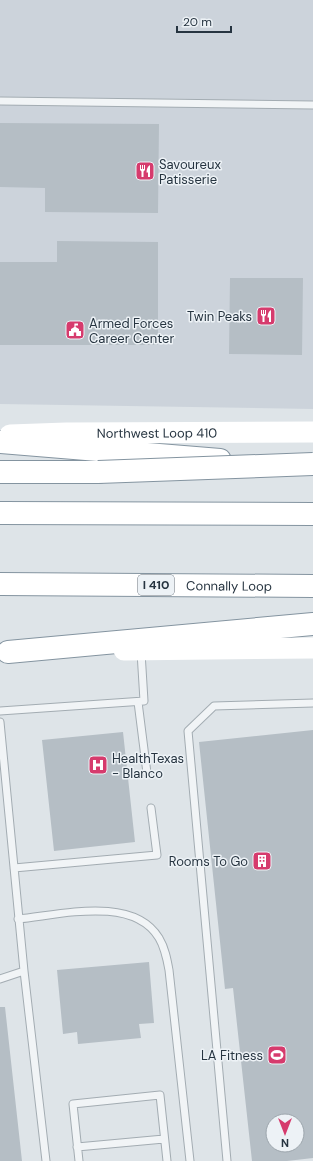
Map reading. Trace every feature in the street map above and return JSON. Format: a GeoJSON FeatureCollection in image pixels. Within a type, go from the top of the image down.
{"type":"FeatureCollection","features":[{"type":"Feature","properties":{"kind":"highway"},"geometry":{"type":"LineString","coordinates":[[0,442],[313,468]]}},
{"type":"Feature","properties":{"kind":"highway"},"geometry":{"type":"LineString","coordinates":[[0,472],[98,472],[313,464]]}},
{"type":"Feature","properties":{"kind":"highway"},"geometry":{"type":"LineString","coordinates":[[0,513],[313,514]]}},
{"type":"Feature","properties":{"kind":"highway","name":"Connally Loop"},"geometry":{"type":"LineString","coordinates":[[0,584],[313,586]]}},
{"type":"Feature","properties":{"kind":"highway"},"geometry":{"type":"LineString","coordinates":[[4,652],[313,624]]}},
{"type":"Feature","properties":{"kind":"main road","name":"Northwest Loop 410"},"geometry":{"type":"LineString","coordinates":[[0,436],[74,433],[313,432]]}},
{"type":"Feature","properties":{"kind":"main road"},"geometry":{"type":"LineString","coordinates":[[4,652],[313,648]]}},
{"type":"Feature","properties":{"kind":"lane"},"geometry":{"type":"LineString","coordinates":[[0,101],[313,105]]}},
{"type":"Feature","properties":{"kind":"lane"},"geometry":{"type":"LineString","coordinates":[[0,711],[144,702],[140,650]]}},
{"type":"Feature","properties":{"kind":"lane"},"geometry":{"type":"LineString","coordinates":[[138,702],[147,772]]}},
{"type":"Feature","properties":{"kind":"lane"},"geometry":{"type":"LineString","coordinates":[[227,1161],[188,731],[214,706],[313,703]]}},
{"type":"Feature","properties":{"kind":"lane"},"geometry":{"type":"LineString","coordinates":[[0,722],[3,783],[14,868],[18,919],[46,1161]]}},
{"type":"Feature","properties":{"kind":"lane"},"geometry":{"type":"LineString","coordinates":[[14,868],[157,855],[151,808]]}},
{"type":"Feature","properties":{"kind":"lane"},"geometry":{"type":"LineString","coordinates":[[18,919],[104,910],[123,913],[138,919],[151,928],[159,938],[166,952],[169,970],[190,1161]]}},
{"type":"Feature","properties":{"kind":"lane"},"geometry":{"type":"LineString","coordinates":[[0,979],[24,971]]}},
{"type":"Feature","properties":{"kind":"lane"},"geometry":{"type":"LineString","coordinates":[[79,1161],[73,1104],[160,1095],[167,1161]]}},
{"type":"Feature","properties":{"kind":"lane"},"geometry":{"type":"LineString","coordinates":[[78,1147],[164,1139]]}},
{"type":"Feature","properties":{"kind":"shaded area"},"geometry":{"type":"Polygon","coordinates":[[[0,0],[313,0],[313,409],[0,404],[0,0]]]}},
{"type":"Feature","properties":{"kind":"building"},"geometry":{"type":"Polygon","coordinates":[[[0,123],[159,124],[158,213],[45,212],[45,188],[0,187],[0,123]]]}},
{"type":"Feature","properties":{"kind":"building"},"geometry":{"type":"Polygon","coordinates":[[[57,241],[158,242],[158,345],[0,345],[0,262],[57,262],[57,241]]]}},
{"type":"Feature","properties":{"kind":"building","name":"Twin Peaks"},"geometry":{"type":"Polygon","coordinates":[[[230,278],[303,278],[302,355],[229,354],[230,278]]]}},
{"type":"Feature","properties":{"kind":"building","name":"Rooms To Go"},"geometry":{"type":"Polygon","coordinates":[[[313,730],[313,1158],[287,1161],[252,1161],[233,988],[225,989],[199,742],[313,730]]]}},
{"type":"Feature","properties":{"kind":"building"},"geometry":{"type":"Polygon","coordinates":[[[123,732],[135,842],[54,851],[42,740],[123,732]]]}},
{"type":"Feature","properties":{"kind":"building"},"geometry":{"type":"Polygon","coordinates":[[[149,962],[154,1023],[139,1024],[141,1038],[78,1044],[77,1032],[63,1034],[57,970],[149,962]]]}},
{"type":"Feature","properties":{"kind":"building"},"geometry":{"type":"Polygon","coordinates":[[[0,1007],[5,1007],[22,1161],[0,1161],[0,1007]]]}},
{"type":"Feature","properties":{"kind":"place","name":"Savoureux Patisserie"},"geometry":{"type":"Point","coordinates":[145,171]}},
{"type":"Feature","properties":{"kind":"place","name":"Twin Peaks"},"geometry":{"type":"Point","coordinates":[266,316]}},
{"type":"Feature","properties":{"kind":"place","name":"Armed Forces Career Center"},"geometry":{"type":"Point","coordinates":[75,330]}},
{"type":"Feature","properties":{"kind":"place","name":"HealthTexas - Blanco"},"geometry":{"type":"Point","coordinates":[98,765]}},
{"type":"Feature","properties":{"kind":"place","name":"Rooms To Go"},"geometry":{"type":"Point","coordinates":[262,861]}},
{"type":"Feature","properties":{"kind":"place","name":"LA Fitness"},"geometry":{"type":"Point","coordinates":[277,1055]}}]}
